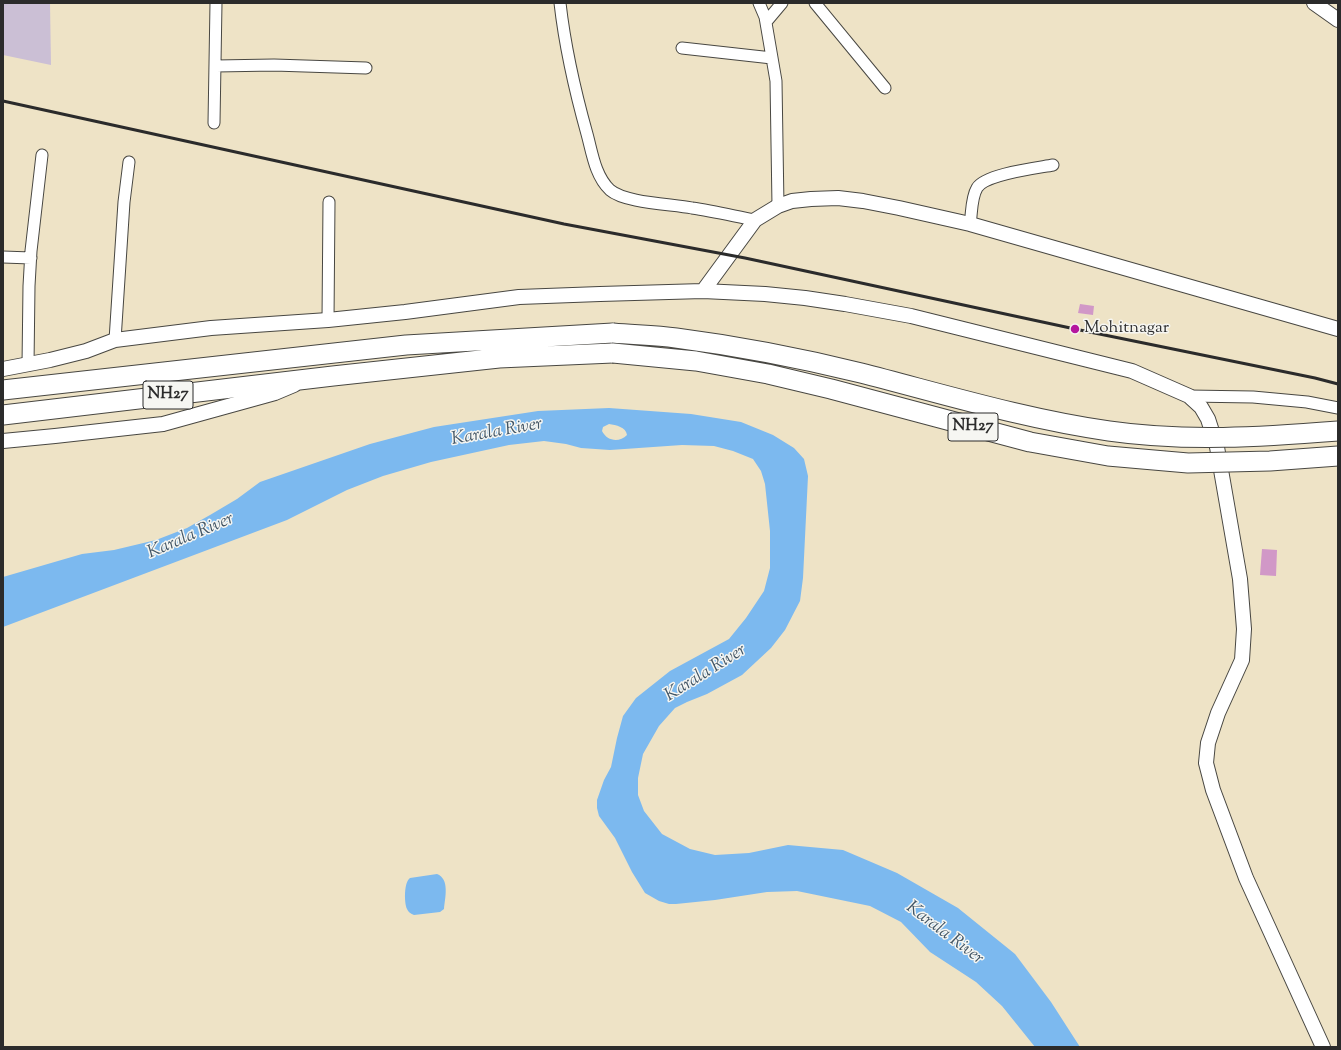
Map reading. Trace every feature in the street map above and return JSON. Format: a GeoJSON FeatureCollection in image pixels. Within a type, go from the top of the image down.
{"type":"FeatureCollection","features":[{"type":"Feature","properties":{"kind":"highway","name":"NH27"},"geometry":{"type":"LineString","coordinates":[[3,390],[406,345],[613,333],[674,338],[737,347],[793,358],[862,373],[1030,416],[1110,431],[1187,437],[1270,437],[1338,431]]}},
{"type":"Feature","properties":{"kind":"highway","name":"NH27"},"geometry":{"type":"LineString","coordinates":[[3,415],[311,378],[499,358],[613,353],[696,361],[768,374],[831,389],[1030,442],[1108,456],[1188,463],[1270,461],[1338,456]]}},
{"type":"Feature","properties":{"kind":"street"},"geometry":{"type":"LineString","coordinates":[[214,123],[216,3]]}},
{"type":"Feature","properties":{"kind":"street"},"geometry":{"type":"LineString","coordinates":[[560,3],[575,93],[596,169],[610,190],[621,196],[639,200],[691,207],[755,220]]}},
{"type":"Feature","properties":{"kind":"street"},"geometry":{"type":"LineString","coordinates":[[760,3],[766,22],[776,81],[778,206]]}},
{"type":"Feature","properties":{"kind":"street"},"geometry":{"type":"LineString","coordinates":[[766,22],[782,3]]}},
{"type":"Feature","properties":{"kind":"street"},"geometry":{"type":"LineString","coordinates":[[815,3],[885,88]]}},
{"type":"Feature","properties":{"kind":"street"},"geometry":{"type":"LineString","coordinates":[[1314,3],[1338,20]]}},
{"type":"Feature","properties":{"kind":"street"},"geometry":{"type":"LineString","coordinates":[[682,48],[772,58]]}},
{"type":"Feature","properties":{"kind":"street"},"geometry":{"type":"LineString","coordinates":[[216,66],[274,65],[366,68]]}},
{"type":"Feature","properties":{"kind":"street"},"geometry":{"type":"LineString","coordinates":[[28,364],[31,258],[42,155]]}},
{"type":"Feature","properties":{"kind":"street"},"geometry":{"type":"LineString","coordinates":[[115,340],[124,202],[129,162]]}},
{"type":"Feature","properties":{"kind":"street"},"geometry":{"type":"LineString","coordinates":[[970,224],[974,194],[980,183],[995,176],[1053,165]]}},
{"type":"Feature","properties":{"kind":"street"},"geometry":{"type":"LineString","coordinates":[[703,291],[755,220],[778,206],[792,201],[811,199],[845,199],[864,201],[970,224],[1338,328]]}},
{"type":"Feature","properties":{"kind":"street"},"geometry":{"type":"LineString","coordinates":[[328,320],[329,202]]}},
{"type":"Feature","properties":{"kind":"street"},"geometry":{"type":"LineString","coordinates":[[3,257],[31,258]]}},
{"type":"Feature","properties":{"kind":"street"},"geometry":{"type":"LineString","coordinates":[[3,369],[86,351],[115,340],[211,328],[328,320],[405,312],[519,297],[703,291],[805,298],[911,316],[1132,371],[1189,396],[1201,407],[1208,419],[1217,447],[1240,579],[1244,629],[1242,660],[1216,719],[1208,743],[1206,763],[1212,790],[1246,878],[1323,1047]]}},
{"type":"Feature","properties":{"kind":"street"},"geometry":{"type":"LineString","coordinates":[[3,441],[163,424],[274,393],[311,378]]}},
{"type":"Feature","properties":{"kind":"street"},"geometry":{"type":"LineString","coordinates":[[1189,396],[1253,397],[1307,402],[1338,408]]}},
{"type":"Feature","properties":{"kind":"shaded area"},"geometry":{"type":"Polygon","coordinates":[[[3,3],[50,3],[51,65],[3,55],[3,3]]]}},
{"type":"Feature","properties":{"kind":"water","name":"Karala River"},"geometry":{"type":"Polygon","coordinates":[[[609,408],[691,414],[741,422],[773,435],[794,448],[804,459],[808,476],[803,578],[800,601],[785,630],[771,648],[742,675],[707,694],[675,708],[659,726],[643,754],[638,778],[638,795],[644,811],[662,834],[690,849],[715,855],[749,853],[788,845],[843,850],[897,873],[958,908],[1015,954],[1051,1002],[1080,1047],[1035,1047],[1002,1006],[976,982],[930,952],[901,922],[870,906],[797,891],[767,892],[676,904],[669,904],[659,901],[645,893],[632,872],[615,838],[599,816],[597,800],[604,780],[611,767],[623,716],[636,698],[670,671],[729,639],[746,618],[764,591],[770,568],[770,531],[765,484],[761,471],[753,459],[733,451],[714,446],[682,445],[610,450],[581,448],[544,441],[509,445],[431,462],[383,476],[347,490],[287,520],[3,627],[3,577],[82,554],[114,550],[156,540],[187,528],[237,499],[260,482],[370,444],[434,427],[538,411],[609,408]],[[609,424],[603,427],[602,431],[610,439],[617,440],[624,438],[627,435],[623,428],[609,424]]]}},
{"type":"Feature","properties":{"kind":"water"},"geometry":{"type":"Polygon","coordinates":[[[437,874],[444,880],[446,889],[444,909],[440,912],[414,915],[407,910],[405,902],[405,892],[408,880],[410,878],[437,874]]]}},
{"type":"Feature","properties":{"kind":"building"},"geometry":{"type":"Polygon","coordinates":[[[1080,304],[1094,306],[1093,315],[1078,313],[1080,304]]]}},
{"type":"Feature","properties":{"kind":"building"},"geometry":{"type":"Polygon","coordinates":[[[1262,549],[1277,550],[1276,576],[1260,575],[1262,549]]]}},
{"type":"Feature","properties":{"kind":"railway"},"geometry":{"type":"LineString","coordinates":[[3,101],[564,224],[745,258],[1338,384]]}},
{"type":"Feature","properties":{"kind":"place","name":"Mohitnagar"},"geometry":{"type":"Point","coordinates":[1075,329]}}]}
